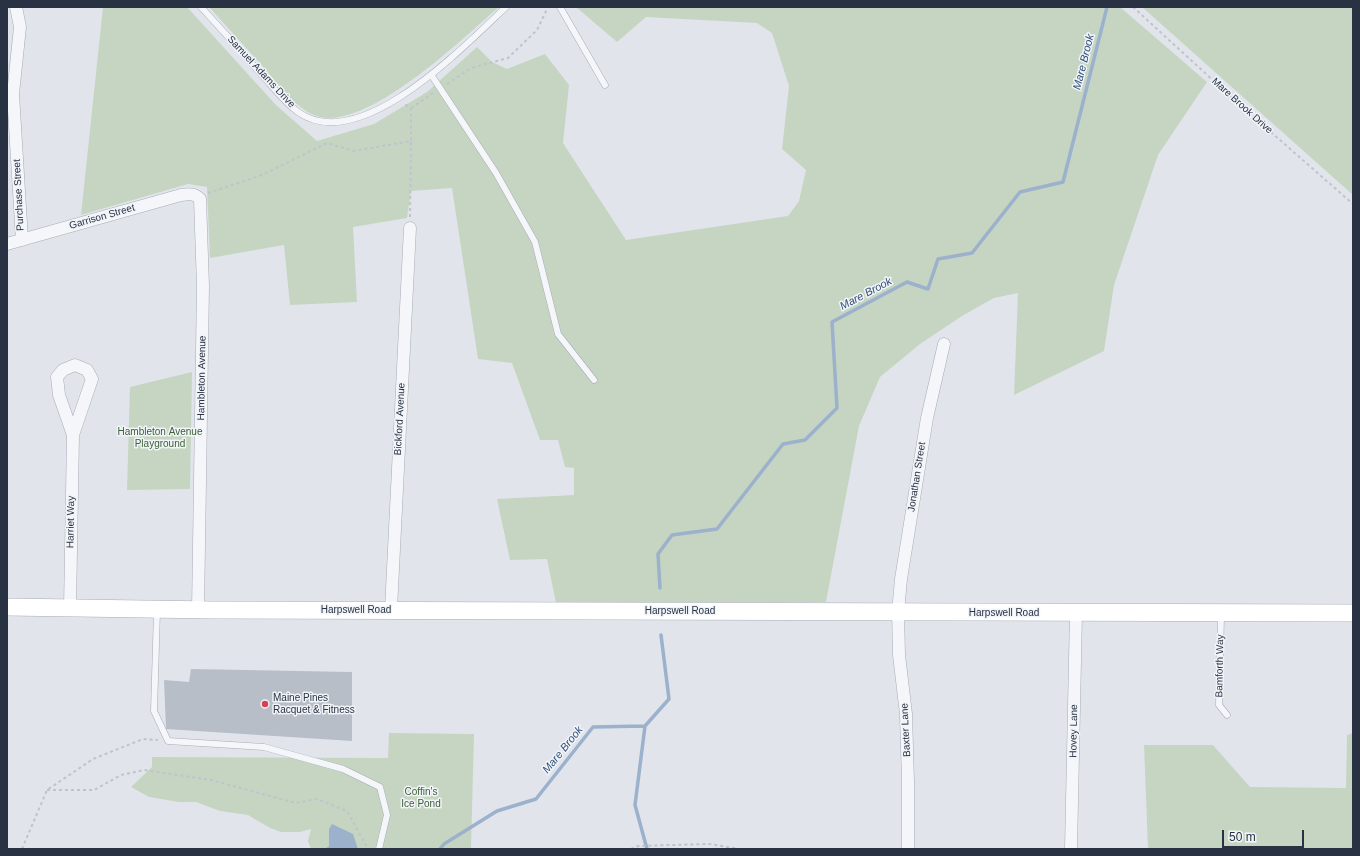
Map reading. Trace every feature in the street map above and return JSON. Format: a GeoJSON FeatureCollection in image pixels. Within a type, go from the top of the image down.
{"type":"FeatureCollection","features":[{"type":"Feature","properties":{"kind":"main road","name":"Harpswell Road"},"geometry":{"type":"LineString","coordinates":[[7,607],[198,610],[391,609],[1353,613]]}},
{"type":"Feature","properties":{"kind":"street","name":"Purchase Street"},"geometry":{"type":"LineString","coordinates":[[16,7],[20,28],[13,94],[22,240]]}},
{"type":"Feature","properties":{"kind":"street","name":"Garrison Street"},"geometry":{"type":"LineString","coordinates":[[7,244],[182,195],[197,196]]}},
{"type":"Feature","properties":{"kind":"street","name":"Hambleton Avenue"},"geometry":{"type":"LineString","coordinates":[[197,196],[201,204],[203,286],[198,610]]}},
{"type":"Feature","properties":{"kind":"street","name":"Bickford Avenue"},"geometry":{"type":"LineString","coordinates":[[391,609],[410,228]]}},
{"type":"Feature","properties":{"kind":"street","name":"Jonathan Street"},"geometry":{"type":"LineString","coordinates":[[898,612],[901,579],[927,418],[944,344]]}},
{"type":"Feature","properties":{"kind":"street","name":"Harriet Way"},"geometry":{"type":"LineString","coordinates":[[70,608],[73,435],[92,379],[87,370],[74,365],[63,370],[57,377],[59,395],[73,435]]}},
{"type":"Feature","properties":{"kind":"street","name":"Baxter Lane"},"geometry":{"type":"LineString","coordinates":[[898,612],[900,655],[906,714],[908,849]]}},
{"type":"Feature","properties":{"kind":"street","name":"Hovey Lane"},"geometry":{"type":"LineString","coordinates":[[1071,849],[1076,613]]}},
{"type":"Feature","properties":{"kind":"lane","name":"Samuel Adams Drive"},"geometry":{"type":"LineString","coordinates":[[201,7],[283,98],[298,112],[318,121],[343,122],[376,111],[432,76],[506,7]]}},
{"type":"Feature","properties":{"kind":"lane"},"geometry":{"type":"LineString","coordinates":[[560,7],[605,85]]}},
{"type":"Feature","properties":{"kind":"lane"},"geometry":{"type":"LineString","coordinates":[[432,76],[496,173],[536,242],[558,334],[594,380]]}},
{"type":"Feature","properties":{"kind":"lane"},"geometry":{"type":"LineString","coordinates":[[157,609],[154,711],[168,741],[264,747],[343,769],[380,787],[387,815],[379,849]]}},
{"type":"Feature","properties":{"kind":"lane","name":"Bamforth Way"},"geometry":{"type":"LineString","coordinates":[[1221,613],[1219,705],[1227,716]]}},
{"type":"Feature","properties":{"kind":"path"},"geometry":{"type":"LineString","coordinates":[[411,108],[471,68],[508,58],[537,30],[548,7]]}},
{"type":"Feature","properties":{"kind":"path","name":"Mare Brook Drive"},"geometry":{"type":"LineString","coordinates":[[1133,7],[1240,105],[1353,204]]}},
{"type":"Feature","properties":{"kind":"path"},"geometry":{"type":"LineString","coordinates":[[395,99],[411,108]]}},
{"type":"Feature","properties":{"kind":"path"},"geometry":{"type":"LineString","coordinates":[[410,228],[411,108]]}},
{"type":"Feature","properties":{"kind":"path"},"geometry":{"type":"LineString","coordinates":[[197,196],[262,175],[326,143],[354,151],[411,141]]}},
{"type":"Feature","properties":{"kind":"path"},"geometry":{"type":"LineString","coordinates":[[22,849],[47,790],[100,756],[143,738],[168,741]]}},
{"type":"Feature","properties":{"kind":"path"},"geometry":{"type":"LineString","coordinates":[[47,790],[94,790],[121,775],[144,770],[211,780],[296,803],[317,799],[347,811],[368,849]]}},
{"type":"Feature","properties":{"kind":"path"},"geometry":{"type":"LineString","coordinates":[[631,849],[638,846],[709,844],[740,849]]}},
{"type":"Feature","properties":{"kind":"green space"},"geometry":{"type":"Polygon","coordinates":[[[103,7],[187,7],[276,105],[317,141],[374,124],[427,92],[477,47],[492,62],[507,69],[545,54],[569,85],[563,143],[626,240],[788,216],[799,201],[806,170],[782,149],[789,86],[772,33],[757,23],[646,17],[617,42],[576,7],[1120,7],[1207,82],[1158,155],[1114,285],[1104,351],[1014,395],[1018,293],[994,298],[962,316],[920,344],[880,377],[859,426],[826,602],[556,603],[547,559],[510,560],[497,499],[574,495],[574,468],[565,467],[558,440],[540,440],[512,363],[478,359],[452,188],[411,191],[407,218],[353,227],[357,302],[290,305],[284,245],[210,258],[207,187],[188,184],[81,215],[103,7]]]}},
{"type":"Feature","properties":{"kind":"green space"},"geometry":{"type":"Polygon","coordinates":[[[209,7],[499,7],[438,60],[412,80],[385,98],[359,111],[335,118],[314,115],[300,107],[209,7]]]}},
{"type":"Feature","properties":{"kind":"green space"},"geometry":{"type":"Polygon","coordinates":[[[1142,7],[1353,7],[1353,195],[1142,7]]]}},
{"type":"Feature","properties":{"kind":"green space","name":"Hambleton Avenue Playground"},"geometry":{"type":"Polygon","coordinates":[[[192,372],[190,489],[127,490],[130,387],[192,372]]]}},
{"type":"Feature","properties":{"kind":"green space","name":"Coffin's Ice Pond"},"geometry":{"type":"Polygon","coordinates":[[[389,733],[474,734],[471,849],[311,849],[308,841],[311,829],[300,832],[281,832],[270,828],[248,815],[220,811],[196,802],[179,802],[149,797],[131,787],[152,767],[152,757],[388,758],[389,733]]]}},
{"type":"Feature","properties":{"kind":"green space"},"geometry":{"type":"Polygon","coordinates":[[[1353,733],[1353,849],[1148,849],[1144,745],[1213,745],[1250,787],[1346,788],[1347,735],[1353,733]]]}},
{"type":"Feature","properties":{"kind":"water"},"geometry":{"type":"Polygon","coordinates":[[[332,824],[353,834],[358,849],[325,849],[329,846],[329,829],[332,824]]]}},
{"type":"Feature","properties":{"kind":"building"},"geometry":{"type":"Polygon","coordinates":[[[191,669],[352,672],[352,741],[166,729],[164,680],[189,682],[191,669]]]}},
{"type":"Feature","properties":{"kind":"waterway","name":"Mare Brook"},"geometry":{"type":"LineString","coordinates":[[660,588],[658,554],[672,535],[717,529],[783,444],[805,440],[837,408],[832,322],[907,282],[928,289],[938,259],[972,253],[1020,192],[1063,182],[1107,7]]}},
{"type":"Feature","properties":{"kind":"waterway","name":"Mare Brook"},"geometry":{"type":"LineString","coordinates":[[440,849],[444,844],[497,811],[536,799],[593,727],[645,726],[669,699],[661,635]]}},
{"type":"Feature","properties":{"kind":"waterway"},"geometry":{"type":"LineString","coordinates":[[645,726],[635,805],[647,849]]}},
{"type":"Feature","properties":{"kind":"place","name":"Maine Pines Racquet & Fitness"},"geometry":{"type":"Point","coordinates":[265,704]}}]}
